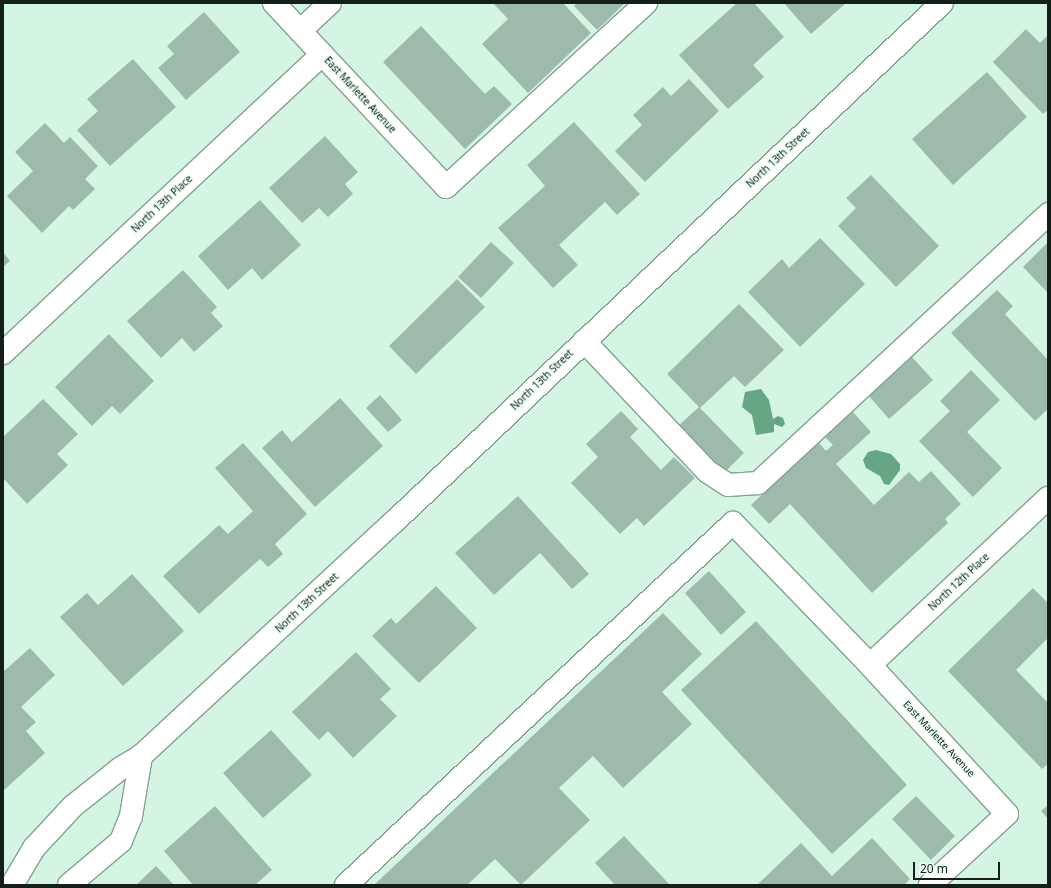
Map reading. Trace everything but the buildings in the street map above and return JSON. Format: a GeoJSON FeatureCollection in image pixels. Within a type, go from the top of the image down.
{"type":"FeatureCollection","features":[{"type":"Feature","properties":{"kind":"street","name":"East Marlette Avenue"},"geometry":{"type":"LineString","coordinates":[[274,3],[446,187],[646,3]]}},
{"type":"Feature","properties":{"kind":"street"},"geometry":{"type":"LineString","coordinates":[[300,31],[330,3]]}},
{"type":"Feature","properties":{"kind":"street","name":"North 13th Street"},"geometry":{"type":"LineString","coordinates":[[12,885],[34,848],[73,806],[120,768],[141,756],[395,521],[942,3]]}},
{"type":"Feature","properties":{"kind":"street","name":"North 13th Place"},"geometry":{"type":"LineString","coordinates":[[3,353],[322,54]]}},
{"type":"Feature","properties":{"kind":"street"},"geometry":{"type":"LineString","coordinates":[[584,341],[708,472],[728,485],[758,483],[1048,214]]}},
{"type":"Feature","properties":{"kind":"street","name":"North 12th Place"},"geometry":{"type":"LineString","coordinates":[[870,665],[1048,498]]}},
{"type":"Feature","properties":{"kind":"street","name":"East Marlette Avenue"},"geometry":{"type":"LineString","coordinates":[[346,885],[733,524],[870,665],[1007,814],[930,885]]}},
{"type":"Feature","properties":{"kind":"street"},"geometry":{"type":"LineString","coordinates":[[69,885],[121,841],[131,816],[141,756]]}},
{"type":"Feature","properties":{"kind":"shaded area"},"geometry":{"type":"Polygon","coordinates":[[[761,389],[769,400],[773,419],[778,416],[783,418],[785,424],[782,427],[774,424],[774,432],[756,435],[752,415],[742,407],[745,392],[761,389]]]}},
{"type":"Feature","properties":{"kind":"shaded area"},"geometry":{"type":"Polygon","coordinates":[[[876,450],[891,454],[900,464],[900,470],[889,485],[884,484],[880,476],[866,468],[863,460],[868,452],[876,450]]]}}]}
